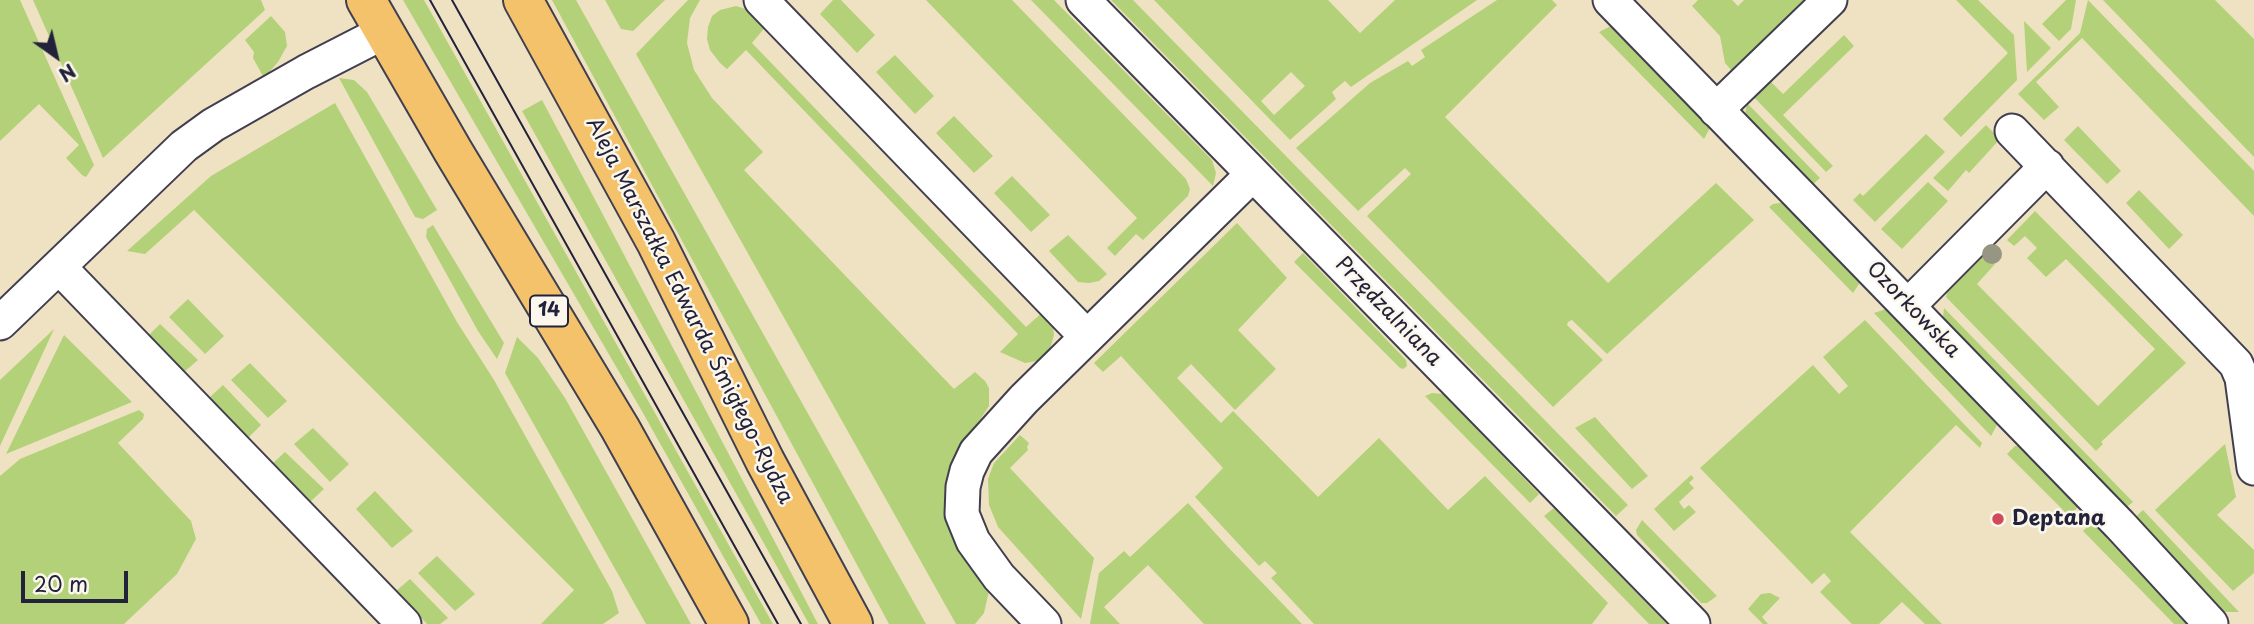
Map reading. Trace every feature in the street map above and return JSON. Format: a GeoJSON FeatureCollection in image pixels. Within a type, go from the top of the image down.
{"type":"FeatureCollection","features":[{"type":"Feature","properties":{"kind":"main road","name":"Aleja Marszałka Edwarda Śmigłego-Rydza"},"geometry":{"type":"LineString","coordinates":[[523,0],[656,242],[765,461],[853,624]]}},
{"type":"Feature","properties":{"kind":"main road","name":"14"},"geometry":{"type":"LineString","coordinates":[[375,16],[620,428],[729,624]]}},
{"type":"Feature","properties":{"kind":"street"},"geometry":{"type":"LineString","coordinates":[[761,0],[1086,336]]}},
{"type":"Feature","properties":{"kind":"street","name":"Przędzalniana"},"geometry":{"type":"LineString","coordinates":[[1083,0],[1693,624]]}},
{"type":"Feature","properties":{"kind":"street","name":"Ozorkowska"},"geometry":{"type":"LineString","coordinates":[[1611,0],[2120,525],[2211,624]]}},
{"type":"Feature","properties":{"kind":"street"},"geometry":{"type":"LineString","coordinates":[[1717,110],[1830,0]]}},
{"type":"Feature","properties":{"kind":"street"},"geometry":{"type":"LineString","coordinates":[[0,323],[159,168],[213,125],[306,72],[375,16]]}},
{"type":"Feature","properties":{"kind":"street"},"geometry":{"type":"LineString","coordinates":[[2012,131],[2236,365],[2242,378],[2254,467]]}},
{"type":"Feature","properties":{"kind":"street"},"geometry":{"type":"LineString","coordinates":[[1908,306],[2047,166]]}},
{"type":"Feature","properties":{"kind":"street"},"geometry":{"type":"LineString","coordinates":[[1044,624],[999,577],[973,541],[962,514],[963,487],[967,471],[976,452],[1024,399],[1253,174]]}},
{"type":"Feature","properties":{"kind":"street"},"geometry":{"type":"LineString","coordinates":[[60,267],[404,624]]}},
{"type":"Feature","properties":{"kind":"green space"},"geometry":{"type":"Polygon","coordinates":[[[0,0],[20,0],[94,165],[86,177],[66,158],[79,145],[39,104],[0,141],[0,0]]]}},
{"type":"Feature","properties":{"kind":"green space"},"geometry":{"type":"Polygon","coordinates":[[[33,0],[261,0],[265,10],[103,158],[33,0]]]}},
{"type":"Feature","properties":{"kind":"green space"},"geometry":{"type":"Polygon","coordinates":[[[403,0],[424,0],[773,624],[761,624],[643,413],[403,0]]]}},
{"type":"Feature","properties":{"kind":"green space"},"geometry":{"type":"Polygon","coordinates":[[[552,0],[576,0],[926,624],[889,624],[552,0]]]}},
{"type":"Feature","properties":{"kind":"green space"},"geometry":{"type":"Polygon","coordinates":[[[605,0],[665,0],[633,31],[621,29],[605,0]]]}},
{"type":"Feature","properties":{"kind":"green space"},"geometry":{"type":"Polygon","coordinates":[[[688,0],[700,0],[690,18],[687,43],[694,70],[712,98],[763,152],[744,170],[954,389],[975,372],[989,388],[989,406],[960,450],[989,591],[984,613],[975,624],[956,624],[636,54],[688,0]]]}},
{"type":"Feature","properties":{"kind":"green space"},"geometry":{"type":"Polygon","coordinates":[[[833,0],[841,0],[875,35],[857,53],[820,14],[833,0]]]}},
{"type":"Feature","properties":{"kind":"green space"},"geometry":{"type":"Polygon","coordinates":[[[926,0],[1012,0],[1186,179],[1190,189],[1188,196],[1143,240],[1136,234],[1115,256],[1107,248],[1137,218],[926,0]]]}},
{"type":"Feature","properties":{"kind":"green space"},"geometry":{"type":"Polygon","coordinates":[[[1031,0],[1054,0],[1212,160],[1216,173],[1213,186],[1031,0]]]}},
{"type":"Feature","properties":{"kind":"green space"},"geometry":{"type":"Polygon","coordinates":[[[1111,0],[1133,0],[1628,505],[1616,516],[1111,0]]]}},
{"type":"Feature","properties":{"kind":"green space"},"geometry":{"type":"Polygon","coordinates":[[[1154,0],[1328,0],[1360,33],[1395,0],[1477,0],[1351,87],[1345,81],[1332,92],[1336,99],[1290,140],[1154,0]],[[1291,72],[1261,101],[1274,115],[1305,86],[1291,72]]]}},
{"type":"Feature","properties":{"kind":"green space"},"geometry":{"type":"Polygon","coordinates":[[[1497,0],[1552,0],[1557,5],[1445,117],[1608,283],[1716,183],[1754,220],[1607,354],[1572,320],[1568,322],[1567,325],[1603,360],[1553,407],[1367,216],[1411,174],[1405,168],[1358,211],[1296,148],[1370,83],[1408,61],[1412,66],[1425,57],[1421,50],[1497,0]]]}},
{"type":"Feature","properties":{"kind":"green space"},"geometry":{"type":"Polygon","coordinates":[[[1698,0],[1732,0],[1738,6],[1744,0],[1817,0],[1736,76],[1725,63],[1720,36],[1692,6],[1698,0]]]}},
{"type":"Feature","properties":{"kind":"green space"},"geometry":{"type":"Polygon","coordinates":[[[1956,0],[1978,0],[2014,35],[2017,80],[1961,137],[1943,119],[2008,53],[1956,0]]]}},
{"type":"Feature","properties":{"kind":"green space"},"geometry":{"type":"Polygon","coordinates":[[[2066,0],[2076,0],[2071,29],[2059,41],[2042,24],[2066,0]]]}},
{"type":"Feature","properties":{"kind":"green space"},"geometry":{"type":"Polygon","coordinates":[[[2088,0],[2254,171],[2254,216],[2082,38],[2036,82],[2059,107],[2044,120],[2018,94],[2080,33],[2088,0]]]}},
{"type":"Feature","properties":{"kind":"green space"},"geometry":{"type":"Polygon","coordinates":[[[2103,0],[2215,0],[2254,39],[2254,157],[2103,0]]]}},
{"type":"Feature","properties":{"kind":"green space"},"geometry":{"type":"Polygon","coordinates":[[[736,6],[755,12],[767,25],[752,43],[1026,327],[1044,311],[1053,327],[1054,335],[1050,349],[1037,361],[1025,363],[1000,352],[1018,334],[746,50],[727,69],[720,63],[710,50],[708,27],[712,16],[720,10],[736,6]]]}},
{"type":"Feature","properties":{"kind":"green space"},"geometry":{"type":"Polygon","coordinates":[[[271,16],[285,32],[287,46],[264,78],[253,58],[254,52],[245,40],[271,16]]]}},
{"type":"Feature","properties":{"kind":"green space"},"geometry":{"type":"Polygon","coordinates":[[[2024,21],[2051,48],[2027,72],[2024,21]]]}},
{"type":"Feature","properties":{"kind":"green space"},"geometry":{"type":"Polygon","coordinates":[[[1615,24],[1711,126],[1704,139],[1599,32],[1615,24]]]}},
{"type":"Feature","properties":{"kind":"green space"},"geometry":{"type":"Polygon","coordinates":[[[1844,35],[1854,46],[1783,115],[1833,166],[1826,172],[1750,93],[1766,77],[1783,94],[1844,35]]]}},
{"type":"Feature","properties":{"kind":"green space"},"geometry":{"type":"Polygon","coordinates":[[[895,55],[934,96],[915,114],[876,72],[895,55]]]}},
{"type":"Feature","properties":{"kind":"green space"},"geometry":{"type":"Polygon","coordinates":[[[339,78],[354,80],[367,92],[437,210],[423,219],[415,217],[339,78]]]}},
{"type":"Feature","properties":{"kind":"green space"},"geometry":{"type":"Polygon","coordinates":[[[542,100],[818,624],[809,624],[522,111],[542,100]]]}},
{"type":"Feature","properties":{"kind":"green space"},"geometry":{"type":"Polygon","coordinates":[[[335,103],[612,591],[619,613],[603,624],[541,624],[574,590],[194,210],[145,254],[127,251],[211,176],[335,103]]]}},
{"type":"Feature","properties":{"kind":"green space"},"geometry":{"type":"Polygon","coordinates":[[[1747,103],[1820,178],[1810,187],[1744,120],[1747,103]]]}},
{"type":"Feature","properties":{"kind":"green space"},"geometry":{"type":"Polygon","coordinates":[[[954,116],[993,156],[974,173],[936,133],[954,116]]]}},
{"type":"Feature","properties":{"kind":"green space"},"geometry":{"type":"Polygon","coordinates":[[[1986,125],[2000,139],[1969,173],[1966,170],[1948,191],[1933,178],[1986,125]]]}},
{"type":"Feature","properties":{"kind":"green space"},"geometry":{"type":"Polygon","coordinates":[[[2078,126],[2121,171],[2107,184],[2064,140],[2078,126]]]}},
{"type":"Feature","properties":{"kind":"green space"},"geometry":{"type":"Polygon","coordinates":[[[1926,134],[1945,152],[1875,222],[1853,200],[1860,193],[1863,196],[1926,134]]]}},
{"type":"Feature","properties":{"kind":"green space"},"geometry":{"type":"Polygon","coordinates":[[[1012,176],[1050,215],[1031,232],[994,193],[1012,176]]]}},
{"type":"Feature","properties":{"kind":"green space"},"geometry":{"type":"Polygon","coordinates":[[[1928,182],[1948,201],[1902,249],[1881,229],[1928,182]]]}},
{"type":"Feature","properties":{"kind":"green space"},"geometry":{"type":"Polygon","coordinates":[[[2139,190],[2183,235],[2169,249],[2126,203],[2139,190]]]}},
{"type":"Feature","properties":{"kind":"green space"},"geometry":{"type":"Polygon","coordinates":[[[1786,202],[1861,281],[1853,293],[1769,207],[1786,202]]]}},
{"type":"Feature","properties":{"kind":"green space"},"geometry":{"type":"Polygon","coordinates":[[[2035,211],[2186,363],[2101,442],[2103,444],[2096,451],[1946,297],[1950,282],[1984,251],[1995,264],[1977,284],[2098,406],[2155,349],[2066,259],[2046,277],[2027,258],[2037,248],[2025,236],[2014,246],[2007,240],[2035,211]]]}},
{"type":"Feature","properties":{"kind":"green space"},"geometry":{"type":"Polygon","coordinates":[[[1237,223],[1287,278],[1238,330],[1276,369],[1235,410],[1191,364],[1177,378],[1221,423],[1233,411],[1318,497],[1379,438],[1448,510],[1485,476],[1608,603],[1592,624],[1314,624],[1271,578],[1277,573],[1265,561],[1259,566],[1195,497],[1223,468],[1121,356],[1103,372],[1094,363],[1237,223]]]}},
{"type":"Feature","properties":{"kind":"green space"},"geometry":{"type":"Polygon","coordinates":[[[433,225],[504,343],[497,359],[478,331],[426,237],[427,229],[433,225]]]}},
{"type":"Feature","properties":{"kind":"green space"},"geometry":{"type":"Polygon","coordinates":[[[1068,235],[1107,274],[1099,281],[1078,282],[1049,251],[1068,235]]]}},
{"type":"Feature","properties":{"kind":"green space"},"geometry":{"type":"Polygon","coordinates":[[[1303,253],[1406,360],[1407,366],[1400,368],[1294,262],[1303,253]]]}},
{"type":"Feature","properties":{"kind":"green space"},"geometry":{"type":"Polygon","coordinates":[[[188,299],[224,336],[205,354],[169,317],[188,299]]]}},
{"type":"Feature","properties":{"kind":"green space"},"geometry":{"type":"Polygon","coordinates":[[[1944,308],[2133,502],[2123,510],[1942,326],[1944,308]]]}},
{"type":"Feature","properties":{"kind":"green space"},"geometry":{"type":"Polygon","coordinates":[[[1886,309],[1999,421],[1991,436],[1874,313],[1886,309]]]}},
{"type":"Feature","properties":{"kind":"green space"},"geometry":{"type":"Polygon","coordinates":[[[1865,320],[1982,443],[1980,448],[1956,425],[1850,532],[1942,624],[1925,624],[1902,602],[1879,624],[1852,624],[1820,592],[1831,581],[1824,573],[1812,584],[1700,468],[1813,365],[1839,394],[1848,386],[1823,357],[1865,320]]]}},
{"type":"Feature","properties":{"kind":"green space"},"geometry":{"type":"Polygon","coordinates":[[[160,324],[198,360],[184,372],[148,336],[160,324]]]}},
{"type":"Feature","properties":{"kind":"green space"},"geometry":{"type":"Polygon","coordinates":[[[54,329],[0,446],[0,380],[54,329]]]}},
{"type":"Feature","properties":{"kind":"green space"},"geometry":{"type":"Polygon","coordinates":[[[64,335],[132,402],[6,454],[64,335]]]}},
{"type":"Feature","properties":{"kind":"green space"},"geometry":{"type":"Polygon","coordinates":[[[517,337],[538,358],[565,398],[691,624],[646,624],[505,373],[517,337]]]}},
{"type":"Feature","properties":{"kind":"green space"},"geometry":{"type":"Polygon","coordinates":[[[250,363],[287,401],[268,418],[231,380],[250,363]]]}},
{"type":"Feature","properties":{"kind":"green space"},"geometry":{"type":"Polygon","coordinates":[[[223,385],[261,425],[248,438],[209,398],[223,385]]]}},
{"type":"Feature","properties":{"kind":"green space"},"geometry":{"type":"Polygon","coordinates":[[[1432,393],[1443,394],[1539,494],[1530,503],[1425,396],[1432,393]]]}},
{"type":"Feature","properties":{"kind":"green space"},"geometry":{"type":"Polygon","coordinates":[[[139,410],[144,414],[143,419],[118,443],[191,521],[196,539],[177,574],[124,624],[0,624],[0,476],[20,459],[139,410]]]}},
{"type":"Feature","properties":{"kind":"green space"},"geometry":{"type":"Polygon","coordinates":[[[1595,417],[1648,476],[1632,489],[1575,428],[1595,417]]]}},
{"type":"Feature","properties":{"kind":"green space"},"geometry":{"type":"Polygon","coordinates":[[[313,428],[349,464],[330,482],[294,444],[313,428]]]}},
{"type":"Feature","properties":{"kind":"green space"},"geometry":{"type":"Polygon","coordinates":[[[1020,435],[1029,443],[1028,450],[1010,468],[1094,558],[1081,619],[998,527],[989,505],[988,479],[994,463],[1020,435]]]}},
{"type":"Feature","properties":{"kind":"green space"},"geometry":{"type":"Polygon","coordinates":[[[2225,444],[2236,497],[2217,515],[2254,550],[2254,573],[2233,591],[2155,510],[2225,444]]]}},
{"type":"Feature","properties":{"kind":"green space"},"geometry":{"type":"Polygon","coordinates":[[[2015,446],[2022,446],[2079,506],[2069,516],[2007,454],[2015,446]]]}},
{"type":"Feature","properties":{"kind":"green space"},"geometry":{"type":"Polygon","coordinates":[[[285,452],[324,489],[310,502],[273,463],[285,452]]]}},
{"type":"Feature","properties":{"kind":"green space"},"geometry":{"type":"Polygon","coordinates":[[[1691,475],[1694,478],[1689,483],[1694,488],[1679,502],[1684,509],[1689,505],[1696,512],[1674,531],[1654,509],[1691,475]]]}},
{"type":"Feature","properties":{"kind":"green space"},"geometry":{"type":"Polygon","coordinates":[[[375,491],[413,531],[392,548],[356,509],[375,491]]]}},
{"type":"Feature","properties":{"kind":"green space"},"geometry":{"type":"Polygon","coordinates":[[[1188,503],[1302,624],[1204,624],[1148,565],[1104,607],[1120,624],[1090,624],[1099,573],[1124,551],[1130,557],[1188,503]]]}},
{"type":"Feature","properties":{"kind":"green space"},"geometry":{"type":"Polygon","coordinates":[[[1554,508],[1667,624],[1649,624],[1544,516],[1554,508]]]}},
{"type":"Feature","properties":{"kind":"green space"},"geometry":{"type":"Polygon","coordinates":[[[2143,510],[2239,612],[2220,612],[2131,521],[2143,510]]]}},
{"type":"Feature","properties":{"kind":"green space"},"geometry":{"type":"Polygon","coordinates":[[[1642,520],[1717,596],[1707,603],[1701,603],[1637,535],[1636,530],[1642,520]]]}},
{"type":"Feature","properties":{"kind":"green space"},"geometry":{"type":"Polygon","coordinates":[[[2091,523],[2097,524],[2194,624],[2174,624],[2083,531],[2091,523]]]}},
{"type":"Feature","properties":{"kind":"green space"},"geometry":{"type":"Polygon","coordinates":[[[437,556],[475,594],[455,611],[418,573],[437,556]]]}},
{"type":"Feature","properties":{"kind":"green space"},"geometry":{"type":"Polygon","coordinates":[[[410,579],[448,618],[440,624],[427,624],[396,591],[410,579]]]}},
{"type":"Feature","properties":{"kind":"green space"},"geometry":{"type":"Polygon","coordinates":[[[1770,593],[1780,598],[1762,617],[1768,624],[1763,624],[1748,609],[1761,594],[1770,593]]]}},
{"type":"Feature","properties":{"kind":"tram line"},"geometry":{"type":"LineString","coordinates":[[430,0],[778,624]]}},
{"type":"Feature","properties":{"kind":"tram line"},"geometry":{"type":"LineString","coordinates":[[452,0],[801,624]]}},
{"type":"Feature","properties":{"kind":"place","name":"Deptana"},"geometry":{"type":"Point","coordinates":[1998,519]}}]}
